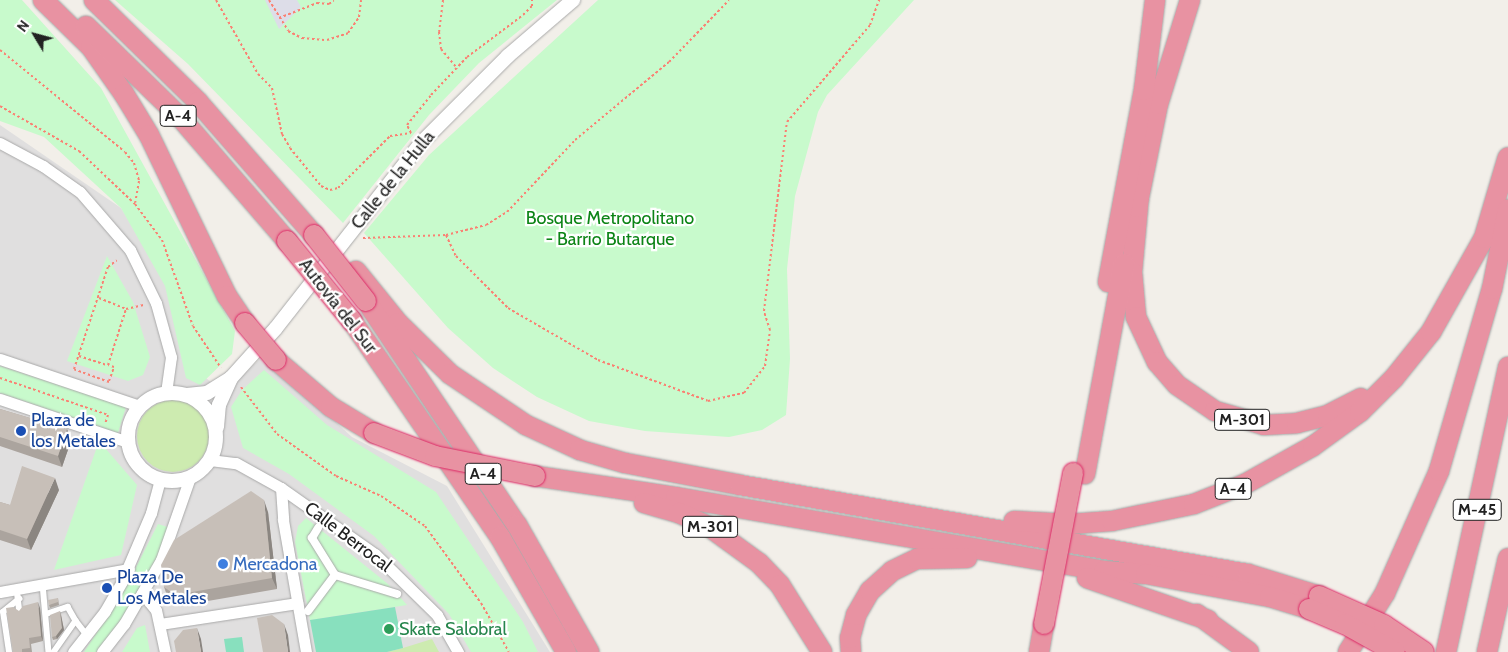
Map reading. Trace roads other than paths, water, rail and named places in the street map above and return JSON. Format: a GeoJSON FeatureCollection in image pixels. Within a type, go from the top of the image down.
{"type":"FeatureCollection","features":[{"type":"Feature","properties":{"kind":"highway"},"geometry":{"type":"LineString","coordinates":[[42,0],[91,47],[124,94],[148,135],[210,264],[245,323],[276,360],[331,407],[374,433],[435,456],[541,477],[676,497],[1104,571],[1146,574],[1270,597],[1314,603],[1352,628],[1396,652]]}},
{"type":"Feature","properties":{"kind":"highway","name":"Autovía del Sur"},"geometry":{"type":"LineString","coordinates":[[60,0],[180,117],[287,241],[352,321],[500,537],[566,652]]}},
{"type":"Feature","properties":{"kind":"highway","name":"Autovía del Sur"},"geometry":{"type":"LineString","coordinates":[[94,0],[198,102],[372,299],[517,525],[589,652]]}},
{"type":"Feature","properties":{"kind":"highway","name":"M-301"},"geometry":{"type":"LineString","coordinates":[[1039,652],[1050,624],[1079,473],[1144,90],[1155,0]]}},
{"type":"Feature","properties":{"kind":"highway","name":"M-301"},"geometry":{"type":"LineString","coordinates":[[1079,473],[1158,104],[1190,0]]}},
{"type":"Feature","properties":{"kind":"highway"},"geometry":{"type":"LineString","coordinates":[[1460,284],[1484,238],[1508,157]]}},
{"type":"Feature","properties":{"kind":"highway","name":"M-301"},"geometry":{"type":"LineString","coordinates":[[1139,195],[1132,272],[1136,317],[1146,342],[1157,362],[1177,385],[1208,407],[1237,419],[1264,425],[1297,424],[1328,416],[1357,402],[1380,383],[1405,357],[1460,284]]}},
{"type":"Feature","properties":{"kind":"highway"},"geometry":{"type":"LineString","coordinates":[[1348,652],[1386,593],[1439,471],[1492,289],[1508,210]]}},
{"type":"Feature","properties":{"kind":"highway","name":"A-4"},"geometry":{"type":"LineString","coordinates":[[926,516],[1070,524],[1112,521],[1194,504],[1245,484],[1313,446],[1360,412],[1394,378],[1432,332],[1460,284]]}},
{"type":"Feature","properties":{"kind":"highway"},"geometry":{"type":"LineString","coordinates":[[372,299],[424,350],[476,393],[526,425],[580,450],[634,465],[1248,574],[1314,603],[1384,626],[1424,652]]}},
{"type":"Feature","properties":{"kind":"highway","name":"M-45"},"geometry":{"type":"LineString","coordinates":[[1446,652],[1508,367]]}},
{"type":"Feature","properties":{"kind":"highway","name":"M-301"},"geometry":{"type":"LineString","coordinates":[[541,477],[578,490],[679,513],[708,526],[759,563],[780,584],[822,652]]}},
{"type":"Feature","properties":{"kind":"highway"},"geometry":{"type":"LineString","coordinates":[[851,652],[850,638],[856,615],[870,591],[892,571],[917,559],[939,557],[973,558],[1096,580],[1208,620]]}},
{"type":"Feature","properties":{"kind":"highway"},"geometry":{"type":"LineString","coordinates":[[1487,652],[1508,558]]}},
{"type":"Feature","properties":{"kind":"highway"},"geometry":{"type":"LineString","coordinates":[[1104,571],[1168,596],[1208,620],[1249,652]]}},
{"type":"Feature","properties":{"kind":"highway","name":"M-301"},"geometry":{"type":"LineString","coordinates":[[1050,624],[1050,652]]}},
{"type":"Feature","properties":{"kind":"street","name":"Calle de la Hulla"},"geometry":{"type":"LineString","coordinates":[[231,378],[276,328],[346,238],[416,138],[573,0]]}},
{"type":"Feature","properties":{"kind":"street"},"geometry":{"type":"LineString","coordinates":[[0,143],[43,166],[80,192],[130,250],[156,303],[170,357],[166,393]]}},
{"type":"Feature","properties":{"kind":"street"},"geometry":{"type":"LineString","coordinates":[[0,359],[140,406]]}},
{"type":"Feature","properties":{"kind":"street"},"geometry":{"type":"LineString","coordinates":[[190,477],[160,480],[139,465],[128,442],[130,423],[140,406],[152,397],[166,393],[187,395],[207,393],[231,378]]}},
{"type":"Feature","properties":{"kind":"street"},"geometry":{"type":"LineString","coordinates":[[102,652],[142,593],[174,529],[190,477],[210,460],[217,433],[219,405],[231,378]]}},
{"type":"Feature","properties":{"kind":"street"},"geometry":{"type":"LineString","coordinates":[[187,395],[208,410],[217,433]]}},
{"type":"Feature","properties":{"kind":"street"},"geometry":{"type":"LineString","coordinates":[[0,399],[128,442]]}},
{"type":"Feature","properties":{"kind":"street","name":"Calle Berrocal"},"geometry":{"type":"LineString","coordinates":[[210,460],[236,463],[281,488],[360,544],[404,580],[437,615],[458,652]]}},
{"type":"Feature","properties":{"kind":"street"},"geometry":{"type":"LineString","coordinates":[[74,652],[105,611],[128,569],[151,514],[160,480]]}},
{"type":"Feature","properties":{"kind":"street"},"geometry":{"type":"LineString","coordinates":[[281,488],[296,603],[306,652]]}},
{"type":"Feature","properties":{"kind":"street"},"geometry":{"type":"LineString","coordinates":[[318,528],[312,538],[335,575],[397,594]]}},
{"type":"Feature","properties":{"kind":"street"},"geometry":{"type":"LineString","coordinates":[[0,592],[18,594],[43,584],[128,569]]}},
{"type":"Feature","properties":{"kind":"street"},"geometry":{"type":"LineString","coordinates":[[308,611],[335,575]]}},
{"type":"Feature","properties":{"kind":"street"},"geometry":{"type":"LineString","coordinates":[[142,593],[156,610],[165,652]]}},
{"type":"Feature","properties":{"kind":"street"},"geometry":{"type":"LineString","coordinates":[[160,624],[296,603]]}},
{"type":"Feature","properties":{"kind":"lane"},"geometry":{"type":"LineString","coordinates":[[43,584],[49,652]]}},
{"type":"Feature","properties":{"kind":"lane"},"geometry":{"type":"LineString","coordinates":[[18,594],[20,612]]}},
{"type":"Feature","properties":{"kind":"lane"},"geometry":{"type":"LineString","coordinates":[[8,652],[3,612],[18,594]]}},
{"type":"Feature","properties":{"kind":"lane"},"geometry":{"type":"LineString","coordinates":[[46,614],[68,607],[87,635]]}},
{"type":"Feature","properties":{"kind":"lane"},"geometry":{"type":"LineString","coordinates":[[54,652],[76,621]]}},
{"type":"Feature","properties":{"kind":"place","name":"Plaza de los Metales"},"geometry":{"type":"Point","coordinates":[21,431]}},
{"type":"Feature","properties":{"kind":"place","name":"Mercadona"},"geometry":{"type":"Point","coordinates":[223,564]}},
{"type":"Feature","properties":{"kind":"place","name":"Plaza De Los Metales"},"geometry":{"type":"Point","coordinates":[107,588]}},
{"type":"Feature","properties":{"kind":"place","name":"Skate Salobral"},"geometry":{"type":"Point","coordinates":[389,629]}},
{"type":"Feature","properties":{"kind":"park label","name":"Bosque Metropolitano - Barrio Butarque"},"geometry":{"type":"Point","coordinates":[610,229]}}]}
